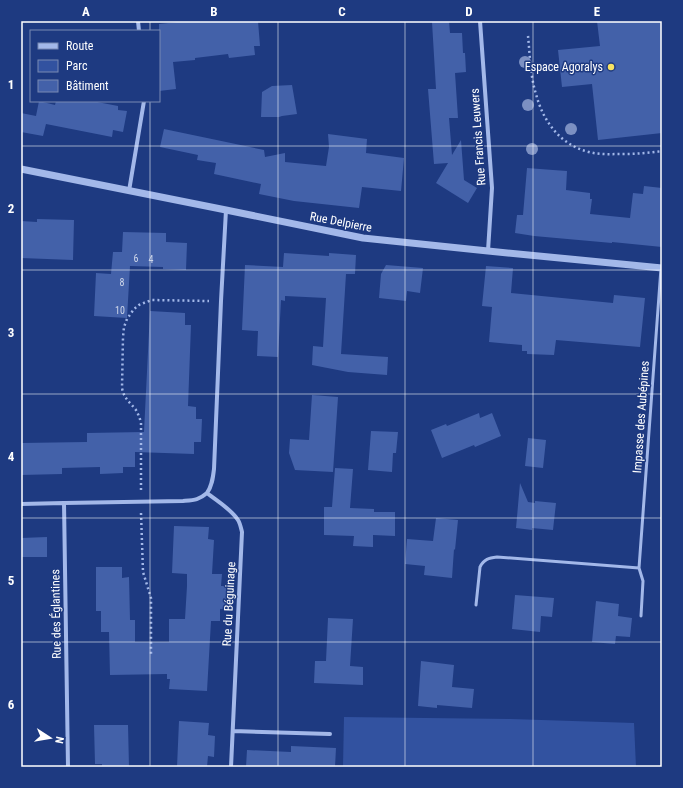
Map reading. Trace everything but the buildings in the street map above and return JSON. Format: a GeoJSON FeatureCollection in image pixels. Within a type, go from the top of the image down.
{"type":"FeatureCollection","features":[{"type":"Feature","properties":{"kind":"street","name":"Rue Francis Leuwers"},"geometry":{"type":"LineString","coordinates":[[480,21],[492,188],[488,251]]}},
{"type":"Feature","properties":{"kind":"street"},"geometry":{"type":"LineString","coordinates":[[129,191],[144,102]]}},
{"type":"Feature","properties":{"kind":"street","name":"Rue Delpierre"},"geometry":{"type":"LineString","coordinates":[[21,170],[363,238],[662,268]]}},
{"type":"Feature","properties":{"kind":"street"},"geometry":{"type":"LineString","coordinates":[[21,504],[194,500],[207,494],[213,482],[214,469],[220,301],[226,210]]}},
{"type":"Feature","properties":{"kind":"street","name":"Rue du Béguinage"},"geometry":{"type":"LineString","coordinates":[[207,494],[230,511],[238,519],[242,532],[231,767]]}},
{"type":"Feature","properties":{"kind":"street","name":"Rue des Églantines"},"geometry":{"type":"LineString","coordinates":[[64,503],[68,767]]}},
{"type":"Feature","properties":{"kind":"street"},"geometry":{"type":"LineString","coordinates":[[233,731],[330,734]]}},
{"type":"Feature","properties":{"kind":"lane","name":"Impasse des Aubépines"},"geometry":{"type":"LineString","coordinates":[[641,616],[643,581],[639,568],[662,268]]}},
{"type":"Feature","properties":{"kind":"lane"},"geometry":{"type":"LineString","coordinates":[[476,604],[480,566],[486,559],[497,557],[639,568]]}},
{"type":"Feature","properties":{"kind":"path"},"geometry":{"type":"LineString","coordinates":[[528,36],[531,70],[535,92],[543,114],[561,138],[580,149],[600,154],[646,154],[662,151]]}},
{"type":"Feature","properties":{"kind":"path"},"geometry":{"type":"LineString","coordinates":[[152,656],[151,598],[142,572],[141,423],[135,409],[123,394],[124,327],[127,319],[139,305],[152,300],[220,301]]}},
{"type":"Feature","properties":{"kind":"green space"},"geometry":{"type":"Polygon","coordinates":[[[344,717],[511,719],[634,723],[636,767],[343,767],[344,717]]]}},
{"type":"Feature","properties":{"kind":"place","name":"Espace Agoralys"},"geometry":{"type":"Point","coordinates":[611,67]}}]}
